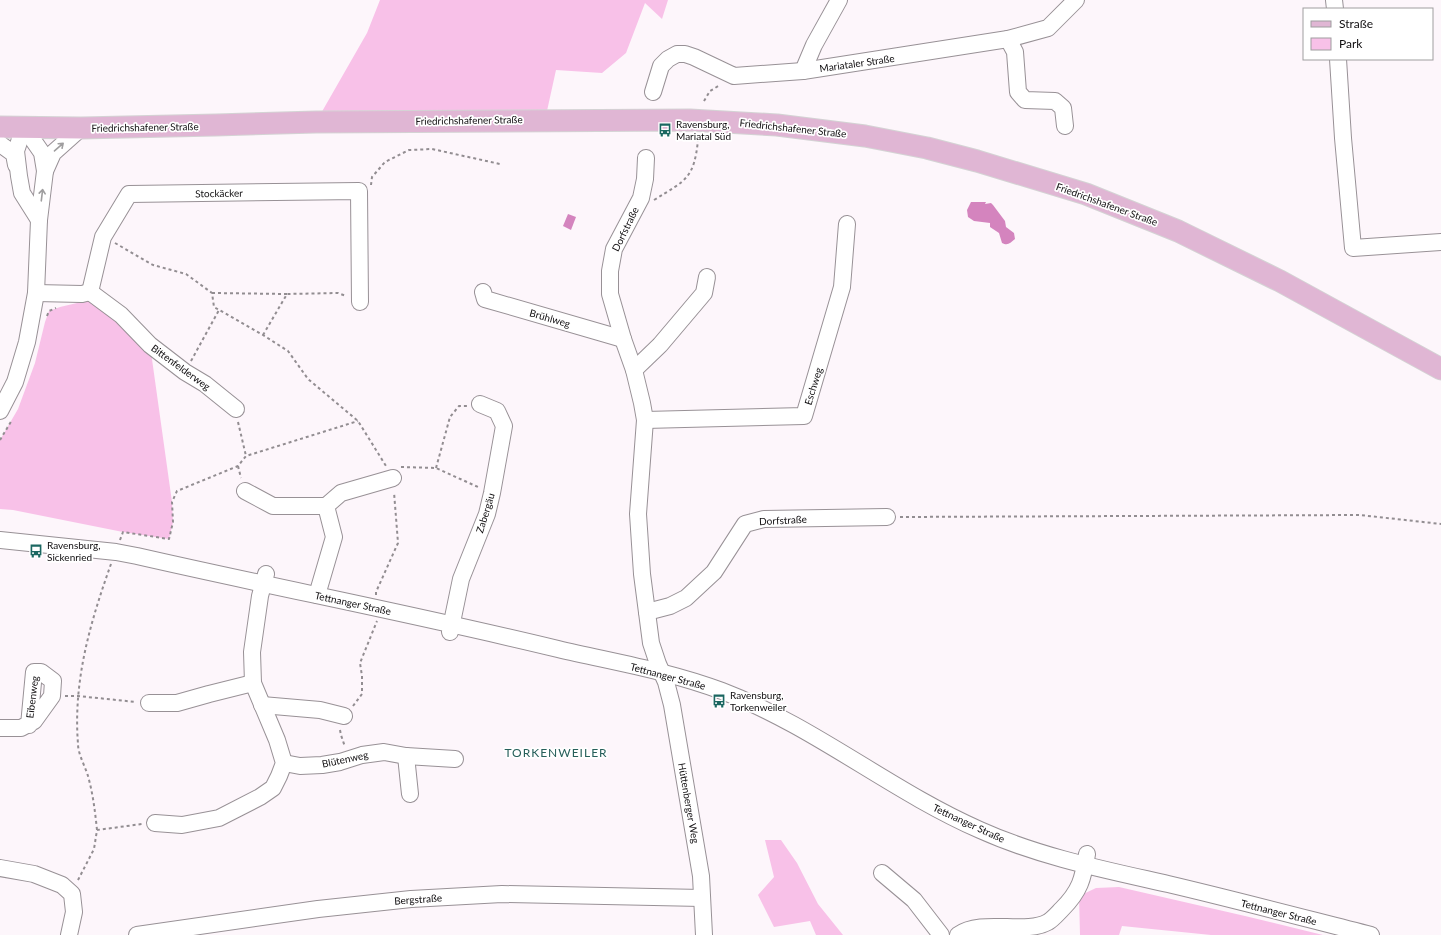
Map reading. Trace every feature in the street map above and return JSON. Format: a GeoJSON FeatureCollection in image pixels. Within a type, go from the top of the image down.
{"type":"FeatureCollection","features":[{"type":"Feature","properties":{"kind":"main road","name":"Friedrichshafener Straße"},"geometry":{"type":"LineString","coordinates":[[0,127],[81,128],[316,122],[711,120],[777,125],[865,136],[927,148],[977,161],[1086,194],[1178,231],[1280,281],[1441,369]]}},
{"type":"Feature","properties":{"kind":"street"},"geometry":{"type":"LineString","coordinates":[[803,71],[814,45],[839,0]]}},
{"type":"Feature","properties":{"kind":"street","name":"Mariataler Straße"},"geometry":{"type":"LineString","coordinates":[[653,92],[661,66],[677,54],[685,54],[694,57],[734,76],[803,71],[1008,39],[1048,28],[1076,0]]}},
{"type":"Feature","properties":{"kind":"street"},"geometry":{"type":"LineString","coordinates":[[1008,39],[1014,52],[1018,92],[1025,100],[1055,101],[1063,108],[1065,126]]}},
{"type":"Feature","properties":{"kind":"street"},"geometry":{"type":"LineString","coordinates":[[1338,60],[1343,138],[1353,248],[1441,242]]}},
{"type":"Feature","properties":{"kind":"street"},"geometry":{"type":"LineString","coordinates":[[0,411],[17,375],[27,342],[36,293],[39,220],[45,171],[42,153],[24,127]]}},
{"type":"Feature","properties":{"kind":"street"},"geometry":{"type":"LineString","coordinates":[[18,176],[16,150],[24,127]]}},
{"type":"Feature","properties":{"kind":"street"},"geometry":{"type":"LineString","coordinates":[[45,171],[53,153],[81,128]]}},
{"type":"Feature","properties":{"kind":"street"},"geometry":{"type":"LineString","coordinates":[[0,144],[14,154],[22,193],[39,220]]}},
{"type":"Feature","properties":{"kind":"street","name":"Dorfstraße"},"geometry":{"type":"LineString","coordinates":[[646,158],[645,179],[641,198],[614,249],[610,271],[610,294],[634,370],[645,420],[638,514],[642,574],[647,612],[652,643],[661,672]]}},
{"type":"Feature","properties":{"kind":"street"},"geometry":{"type":"LineString","coordinates":[[359,191],[360,302]]}},
{"type":"Feature","properties":{"kind":"street","name":"Stockäcker"},"geometry":{"type":"LineString","coordinates":[[90,292],[103,237],[129,194],[359,191]]}},
{"type":"Feature","properties":{"kind":"street","name":"Eschweg"},"geometry":{"type":"LineString","coordinates":[[645,420],[804,416],[842,287],[847,224]]}},
{"type":"Feature","properties":{"kind":"street"},"geometry":{"type":"LineString","coordinates":[[634,370],[660,345],[704,293],[707,277]]}},
{"type":"Feature","properties":{"kind":"street"},"geometry":{"type":"LineString","coordinates":[[36,293],[82,294],[90,292]]}},
{"type":"Feature","properties":{"kind":"street","name":"Bittenfelderweg"},"geometry":{"type":"LineString","coordinates":[[90,292],[121,315],[150,344],[184,372],[205,384],[236,409]]}},
{"type":"Feature","properties":{"kind":"street","name":"Brühlweg"},"geometry":{"type":"LineString","coordinates":[[483,292],[485,299],[623,339]]}},
{"type":"Feature","properties":{"kind":"street","name":"Zabergäu"},"geometry":{"type":"LineString","coordinates":[[451,628],[461,579],[487,514],[504,426],[497,411],[480,404]]}},
{"type":"Feature","properties":{"kind":"street"},"geometry":{"type":"LineString","coordinates":[[245,491],[273,506],[326,506],[341,493],[393,478]]}},
{"type":"Feature","properties":{"kind":"street"},"geometry":{"type":"LineString","coordinates":[[318,595],[334,537],[326,506]]}},
{"type":"Feature","properties":{"kind":"street","name":"Dorfstraße"},"geometry":{"type":"LineString","coordinates":[[647,612],[670,606],[686,598],[714,572],[745,524],[764,519],[886,517]]}},
{"type":"Feature","properties":{"kind":"street","name":"Tettnanger Straße"},"geometry":{"type":"LineString","coordinates":[[0,540],[116,552],[265,579],[318,595],[377,608],[451,628],[679,677],[722,692],[758,707],[849,757],[942,812],[982,831],[1015,844],[1086,859],[1371,935]]}},
{"type":"Feature","properties":{"kind":"street"},"geometry":{"type":"LineString","coordinates":[[155,823],[182,825],[219,818],[273,788],[284,762],[277,740],[253,683],[252,652],[260,596],[265,579]]}},
{"type":"Feature","properties":{"kind":"street","name":"Hüttenberger Weg"},"geometry":{"type":"LineString","coordinates":[[661,672],[666,682],[672,705],[701,876],[704,935]]}},
{"type":"Feature","properties":{"kind":"street"},"geometry":{"type":"LineString","coordinates":[[149,703],[177,703],[253,683]]}},
{"type":"Feature","properties":{"kind":"street"},"geometry":{"type":"LineString","coordinates":[[262,705],[320,710],[344,716]]}},
{"type":"Feature","properties":{"kind":"street","name":"Eibenweg"},"geometry":{"type":"LineString","coordinates":[[0,728],[21,728],[29,725]]}},
{"type":"Feature","properties":{"kind":"street","name":"Blütenweg"},"geometry":{"type":"LineString","coordinates":[[284,762],[300,766],[340,762],[362,755],[384,752],[406,756],[455,759]]}},
{"type":"Feature","properties":{"kind":"street"},"geometry":{"type":"LineString","coordinates":[[406,756],[410,794]]}},
{"type":"Feature","properties":{"kind":"street"},"geometry":{"type":"LineString","coordinates":[[958,935],[962,932],[982,928],[1031,927],[1048,922],[1068,902],[1079,887],[1086,859]]}},
{"type":"Feature","properties":{"kind":"street"},"geometry":{"type":"LineString","coordinates":[[0,868],[34,874],[62,885],[72,894],[74,912],[69,935]]}},
{"type":"Feature","properties":{"kind":"street"},"geometry":{"type":"LineString","coordinates":[[882,873],[914,900],[941,935]]}},
{"type":"Feature","properties":{"kind":"street","name":"Bergstraße"},"geometry":{"type":"LineString","coordinates":[[137,935],[318,909],[411,899],[502,894],[702,898]]}},
{"type":"Feature","properties":{"kind":"path"},"geometry":{"type":"LineString","coordinates":[[704,101],[710,91],[734,76]]}},
{"type":"Feature","properties":{"kind":"path"},"geometry":{"type":"LineString","coordinates":[[641,198],[651,202],[690,176],[696,158],[698,140]]}},
{"type":"Feature","properties":{"kind":"path"},"geometry":{"type":"LineString","coordinates":[[359,191],[370,190],[372,177],[385,162],[409,150],[432,150],[500,164]]}},
{"type":"Feature","properties":{"kind":"path"},"geometry":{"type":"LineString","coordinates":[[103,237],[153,265],[186,274],[212,293],[338,293],[360,302]]}},
{"type":"Feature","properties":{"kind":"path"},"geometry":{"type":"LineString","coordinates":[[212,293],[214,308],[263,335],[288,351],[308,379],[358,421],[393,478],[398,543],[376,592],[377,622],[360,662],[362,694],[344,716],[340,725],[341,735],[349,759]]}},
{"type":"Feature","properties":{"kind":"path"},"geometry":{"type":"LineString","coordinates":[[263,335],[286,294]]}},
{"type":"Feature","properties":{"kind":"path"},"geometry":{"type":"LineString","coordinates":[[184,372],[219,310]]}},
{"type":"Feature","properties":{"kind":"path"},"geometry":{"type":"LineString","coordinates":[[436,468],[450,417],[459,406],[480,404]]}},
{"type":"Feature","properties":{"kind":"path"},"geometry":{"type":"LineString","coordinates":[[236,409],[246,456]]}},
{"type":"Feature","properties":{"kind":"path"},"geometry":{"type":"LineString","coordinates":[[120,542],[123,532],[169,539],[173,522],[172,502],[177,491],[238,466],[246,456],[358,421]]}},
{"type":"Feature","properties":{"kind":"path"},"geometry":{"type":"LineString","coordinates":[[393,478],[401,467],[436,468],[492,493]]}},
{"type":"Feature","properties":{"kind":"path"},"geometry":{"type":"LineString","coordinates":[[886,517],[1360,515],[1441,524]]}},
{"type":"Feature","properties":{"kind":"path"},"geometry":{"type":"LineString","coordinates":[[72,894],[94,849],[97,830],[95,803],[78,745],[78,696],[86,643],[96,606],[113,560]]}},
{"type":"Feature","properties":{"kind":"path"},"geometry":{"type":"LineString","coordinates":[[78,696],[149,703]]}},
{"type":"Feature","properties":{"kind":"path"},"geometry":{"type":"LineString","coordinates":[[97,830],[155,823]]}},
{"type":"Feature","properties":{"kind":"green space"},"geometry":{"type":"Polygon","coordinates":[[[380,0],[668,0],[662,19],[645,3],[626,53],[602,73],[556,70],[545,120],[316,122],[367,33],[380,0]]]}},
{"type":"Feature","properties":{"kind":"green space"},"geometry":{"type":"Polygon","coordinates":[[[90,292],[150,345],[172,502],[173,522],[169,539],[123,532],[13,510],[0,509],[0,440],[18,409],[35,363],[49,311],[77,303],[90,292]]]}},
{"type":"Feature","properties":{"kind":"green space"},"geometry":{"type":"Polygon","coordinates":[[[765,840],[781,840],[797,863],[818,904],[843,935],[816,935],[810,921],[774,927],[758,895],[774,877],[765,840]]]}},
{"type":"Feature","properties":{"kind":"green space"},"geometry":{"type":"Polygon","coordinates":[[[1119,887],[1323,935],[1211,935],[1122,926],[1119,935],[1080,935],[1079,896],[1096,888],[1119,887]]]}},
{"type":"Feature","properties":{"kind":"shaded area"},"geometry":{"type":"Polygon","coordinates":[[[971,202],[986,202],[985,204],[991,203],[1005,221],[1006,227],[1014,233],[1015,239],[1010,243],[1004,244],[1002,243],[999,233],[990,227],[990,223],[974,221],[968,217],[967,210],[971,202]]]}},
{"type":"Feature","properties":{"kind":"shaded area"},"geometry":{"type":"Polygon","coordinates":[[[568,214],[576,217],[571,230],[563,226],[568,214]]]}},
{"type":"Feature","properties":{"kind":"place","name":"Ravensburg, Mariatal Süd"},"geometry":{"type":"Point","coordinates":[665,130]}},
{"type":"Feature","properties":{"kind":"place","name":"Ravensburg, Sickenried"},"geometry":{"type":"Point","coordinates":[36,551]}},
{"type":"Feature","properties":{"kind":"place","name":"Ravensburg, Torkenweiler"},"geometry":{"type":"Point","coordinates":[719,701]}},
{"type":"Feature","properties":{"kind":"district","name":"TORKENWEILER"},"geometry":{"type":"Point","coordinates":[556,753]}}]}
